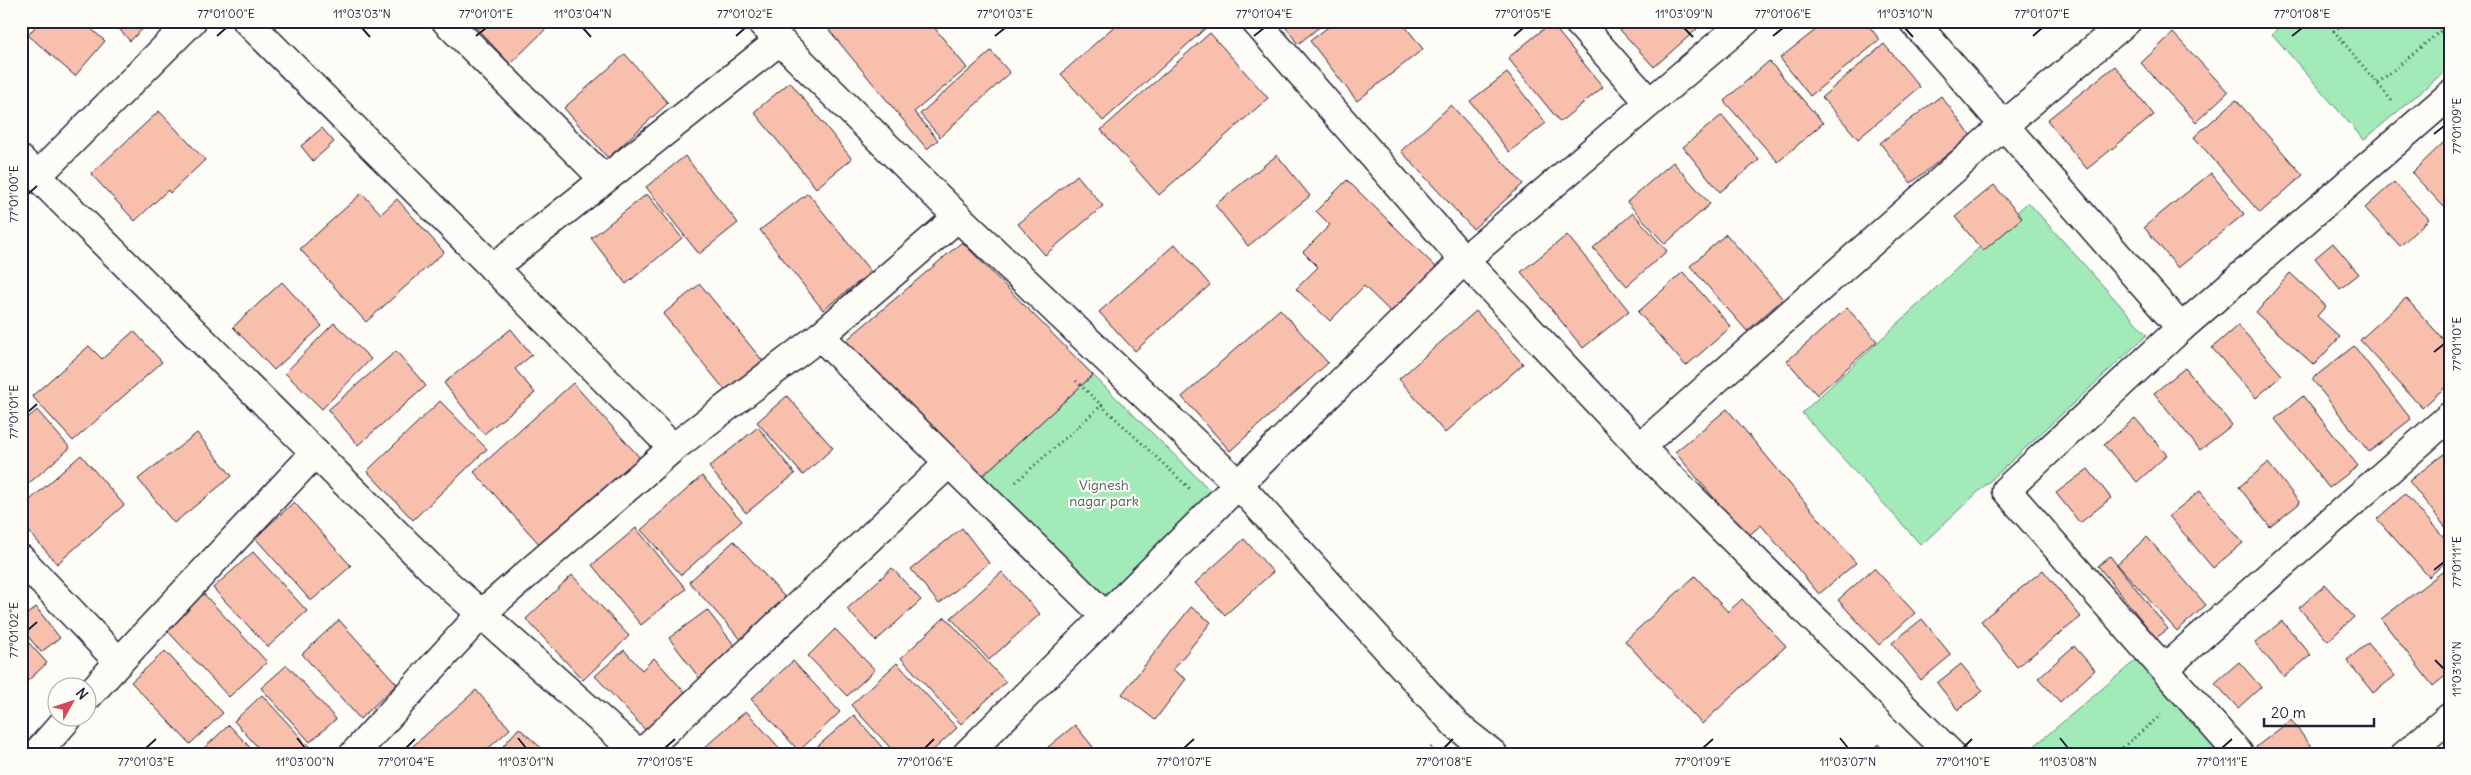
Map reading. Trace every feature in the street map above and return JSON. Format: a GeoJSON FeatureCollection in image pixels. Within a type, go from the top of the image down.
{"type":"FeatureCollection","features":[{"type":"Feature","properties":{"kind":"street"},"geometry":{"type":"LineString","coordinates":[[192,21],[29,168],[442,580],[640,754],[949,463]]}},
{"type":"Feature","properties":{"kind":"street"},"geometry":{"type":"LineString","coordinates":[[247,21],[673,448]]}},
{"type":"Feature","properties":{"kind":"street"},"geometry":{"type":"LineString","coordinates":[[446,21],[604,179]]}},
{"type":"Feature","properties":{"kind":"street"},"geometry":{"type":"LineString","coordinates":[[760,21],[778,41],[958,217],[1238,484],[1457,726],[1493,754]]}},
{"type":"Feature","properties":{"kind":"street"},"geometry":{"type":"LineString","coordinates":[[1255,21],[1464,260],[1640,447],[1951,754]]}},
{"type":"Feature","properties":{"kind":"street"},"geometry":{"type":"LineString","coordinates":[[1577,21],[1649,102]]}},
{"type":"Feature","properties":{"kind":"street"},"geometry":{"type":"LineString","coordinates":[[967,754],[1464,260],[1746,21]]}},
{"type":"Feature","properties":{"kind":"street"},"geometry":{"type":"LineString","coordinates":[[1913,21],[2181,328]]}},
{"type":"Feature","properties":{"kind":"street"},"geometry":{"type":"LineString","coordinates":[[1640,447],[2003,126],[2127,21]]}},
{"type":"Feature","properties":{"kind":"street"},"geometry":{"type":"LineString","coordinates":[[493,268],[778,41]]}},
{"type":"Feature","properties":{"kind":"street"},"geometry":{"type":"LineString","coordinates":[[2239,754],[2006,490],[2181,328],[2450,95]]}},
{"type":"Feature","properties":{"kind":"street"},"geometry":{"type":"LineString","coordinates":[[354,754],[481,614],[673,448],[820,336],[958,217]]}},
{"type":"Feature","properties":{"kind":"street"},"geometry":{"type":"LineString","coordinates":[[820,336],[1105,616]]}},
{"type":"Feature","properties":{"kind":"street"},"geometry":{"type":"LineString","coordinates":[[2165,668],[2450,416]]}},
{"type":"Feature","properties":{"kind":"street"},"geometry":{"type":"LineString","coordinates":[[98,685],[315,453]]}},
{"type":"Feature","properties":{"kind":"street"},"geometry":{"type":"LineString","coordinates":[[21,559],[118,662]]}},
{"type":"Feature","properties":{"kind":"street"},"geometry":{"type":"LineString","coordinates":[[2406,754],[2450,717]]}},
{"type":"Feature","properties":{"kind":"street"},"geometry":{"type":"LineString","coordinates":[[36,754],[59,728]]}},
{"type":"Feature","properties":{"kind":"path"},"geometry":{"type":"LineString","coordinates":[[2346,21],[2334,31],[2378,84],[2450,23]]}},
{"type":"Feature","properties":{"kind":"path"},"geometry":{"type":"LineString","coordinates":[[1076,381],[1192,490],[1184,497]]}},
{"type":"Feature","properties":{"kind":"path"},"geometry":{"type":"LineString","coordinates":[[1022,488],[1015,481],[1102,405]]}},
{"type":"Feature","properties":{"kind":"path"},"geometry":{"type":"LineString","coordinates":[[2115,754],[2187,693]]}},
{"type":"Feature","properties":{"kind":"green space"},"geometry":{"type":"Polygon","coordinates":[[[2288,21],[2450,21],[2450,67],[2364,140],[2272,34],[2288,21]]]}},
{"type":"Feature","properties":{"kind":"green space"},"geometry":{"type":"Polygon","coordinates":[[[2028,202],[2147,335],[1921,545],[1802,413],[2028,202]]]}},
{"type":"Feature","properties":{"kind":"green space","name":"Vignesh nagar park"},"geometry":{"type":"Polygon","coordinates":[[[1093,375],[1214,494],[1105,603],[980,478],[1093,375]]]}},
{"type":"Feature","properties":{"kind":"green space"},"geometry":{"type":"Polygon","coordinates":[[[2142,655],[2227,754],[2025,754],[2142,655]]]}},
{"type":"Feature","properties":{"kind":"building"},"geometry":{"type":"Polygon","coordinates":[[[40,21],[82,21],[105,41],[75,76],[28,35],[40,21]]]}},
{"type":"Feature","properties":{"kind":"building"},"geometry":{"type":"Polygon","coordinates":[[[112,21],[151,21],[130,41],[112,21]]]}},
{"type":"Feature","properties":{"kind":"building"},"geometry":{"type":"Polygon","coordinates":[[[470,21],[554,21],[510,64],[470,21]]]}},
{"type":"Feature","properties":{"kind":"building"},"geometry":{"type":"Polygon","coordinates":[[[828,21],[929,21],[967,68],[914,112],[938,140],[927,149],[824,24],[828,21]]]}},
{"type":"Feature","properties":{"kind":"building"},"geometry":{"type":"Polygon","coordinates":[[[1120,21],[1205,21],[1209,25],[1103,121],[1061,74],[1120,21]]]}},
{"type":"Feature","properties":{"kind":"building"},"geometry":{"type":"Polygon","coordinates":[[[1281,21],[1327,21],[1298,44],[1281,21]]]}},
{"type":"Feature","properties":{"kind":"building"},"geometry":{"type":"Polygon","coordinates":[[[1336,21],[1401,21],[1423,49],[1357,101],[1310,41],[1336,21]]]}},
{"type":"Feature","properties":{"kind":"building"},"geometry":{"type":"Polygon","coordinates":[[[1612,21],[1690,21],[1697,29],[1654,67],[1612,21]]]}},
{"type":"Feature","properties":{"kind":"building"},"geometry":{"type":"Polygon","coordinates":[[[1827,21],[1865,21],[1880,40],[1810,96],[1780,58],[1827,21]]]}},
{"type":"Feature","properties":{"kind":"building"},"geometry":{"type":"Polygon","coordinates":[[[1551,23],[1603,87],[1560,122],[1508,58],[1551,23]]]}},
{"type":"Feature","properties":{"kind":"building"},"geometry":{"type":"Polygon","coordinates":[[[1210,33],[1268,98],[1159,195],[1101,130],[1210,33]]]}},
{"type":"Feature","properties":{"kind":"building"},"geometry":{"type":"Polygon","coordinates":[[[2173,33],[2228,92],[2196,122],[2141,63],[2173,33]]]}},
{"type":"Feature","properties":{"kind":"building"},"geometry":{"type":"Polygon","coordinates":[[[1884,44],[1920,87],[1858,139],[1822,97],[1884,44]]]}},
{"type":"Feature","properties":{"kind":"building"},"geometry":{"type":"Polygon","coordinates":[[[991,51],[1010,73],[940,137],[920,114],[991,51]]]}},
{"type":"Feature","properties":{"kind":"building"},"geometry":{"type":"Polygon","coordinates":[[[625,54],[668,103],[608,158],[564,108],[625,54]]]}},
{"type":"Feature","properties":{"kind":"building"},"geometry":{"type":"Polygon","coordinates":[[[1769,61],[1823,123],[1778,162],[1724,101],[1769,61]]]}},
{"type":"Feature","properties":{"kind":"building"},"geometry":{"type":"Polygon","coordinates":[[[2115,66],[2154,115],[2087,169],[2047,120],[2115,66]]]}},
{"type":"Feature","properties":{"kind":"building"},"geometry":{"type":"Polygon","coordinates":[[[1507,73],[1546,123],[1509,152],[1470,101],[1507,73]]]}},
{"type":"Feature","properties":{"kind":"building"},"geometry":{"type":"Polygon","coordinates":[[[790,82],[852,159],[816,188],[754,112],[790,82]]]}},
{"type":"Feature","properties":{"kind":"building"},"geometry":{"type":"Polygon","coordinates":[[[1941,96],[1971,136],[1911,183],[1880,143],[1941,96]]]}},
{"type":"Feature","properties":{"kind":"building"},"geometry":{"type":"Polygon","coordinates":[[[2236,100],[2303,175],[2260,213],[2194,137],[2236,100]]]}},
{"type":"Feature","properties":{"kind":"building"},"geometry":{"type":"Polygon","coordinates":[[[1451,105],[1523,184],[1473,229],[1401,151],[1451,105]]]}},
{"type":"Feature","properties":{"kind":"building"},"geometry":{"type":"Polygon","coordinates":[[[159,111],[205,160],[170,193],[168,190],[135,221],[91,174],[159,111]]]}},
{"type":"Feature","properties":{"kind":"building"},"geometry":{"type":"Polygon","coordinates":[[[1722,115],[1759,160],[1720,192],[1683,147],[1722,115]]]}},
{"type":"Feature","properties":{"kind":"building"},"geometry":{"type":"Polygon","coordinates":[[[322,128],[334,142],[313,161],[301,146],[322,128]]]}},
{"type":"Feature","properties":{"kind":"building"},"geometry":{"type":"Polygon","coordinates":[[[2445,141],[2450,146],[2450,201],[2444,207],[2412,173],[2445,141]]]}},
{"type":"Feature","properties":{"kind":"building"},"geometry":{"type":"Polygon","coordinates":[[[1277,155],[1310,196],[1248,246],[1215,205],[1277,155]]]}},
{"type":"Feature","properties":{"kind":"building"},"geometry":{"type":"Polygon","coordinates":[[[685,156],[738,223],[699,254],[646,187],[685,156]]]}},
{"type":"Feature","properties":{"kind":"building"},"geometry":{"type":"Polygon","coordinates":[[[1673,162],[1710,204],[1665,244],[1627,202],[1673,162]]]}},
{"type":"Feature","properties":{"kind":"building"},"geometry":{"type":"Polygon","coordinates":[[[2211,173],[2244,214],[2178,268],[2144,227],[2211,173]]]}},
{"type":"Feature","properties":{"kind":"building"},"geometry":{"type":"Polygon","coordinates":[[[1077,175],[1103,206],[1045,255],[1018,224],[1077,175]]]}},
{"type":"Feature","properties":{"kind":"building"},"geometry":{"type":"Polygon","coordinates":[[[1347,180],[1441,272],[1396,317],[1364,286],[1330,321],[1296,289],[1318,267],[1303,252],[1330,225],[1316,211],[1347,180]]]}},
{"type":"Feature","properties":{"kind":"building"},"geometry":{"type":"Polygon","coordinates":[[[2394,182],[2429,219],[2400,246],[2365,208],[2394,182]]]}},
{"type":"Feature","properties":{"kind":"building"},"geometry":{"type":"Polygon","coordinates":[[[1994,185],[2022,218],[1983,251],[1955,217],[1994,185]]]}},
{"type":"Feature","properties":{"kind":"building"},"geometry":{"type":"Polygon","coordinates":[[[362,193],[381,214],[397,199],[444,252],[366,322],[300,249],[362,193]]]}},
{"type":"Feature","properties":{"kind":"building"},"geometry":{"type":"Polygon","coordinates":[[[808,193],[871,272],[823,310],[760,230],[808,193]]]}},
{"type":"Feature","properties":{"kind":"building"},"geometry":{"type":"Polygon","coordinates":[[[647,194],[682,238],[626,284],[591,238],[647,194]]]}},
{"type":"Feature","properties":{"kind":"building"},"geometry":{"type":"Polygon","coordinates":[[[1633,213],[1667,251],[1627,286],[1593,248],[1633,213]]]}},
{"type":"Feature","properties":{"kind":"building"},"geometry":{"type":"Polygon","coordinates":[[[1726,234],[1783,299],[1747,331],[1690,266],[1726,234]]]}},
{"type":"Feature","properties":{"kind":"building"},"geometry":{"type":"Polygon","coordinates":[[[1567,235],[1629,311],[1583,348],[1521,272],[1567,235]]]}},
{"type":"Feature","properties":{"kind":"building"},"geometry":{"type":"Polygon","coordinates":[[[962,242],[1093,375],[980,478],[843,343],[962,242]]]}},
{"type":"Feature","properties":{"kind":"building"},"geometry":{"type":"Polygon","coordinates":[[[2333,243],[2359,274],[2340,289],[2315,258],[2333,243]]]}},
{"type":"Feature","properties":{"kind":"building"},"geometry":{"type":"Polygon","coordinates":[[[1175,244],[1210,285],[1135,351],[1099,312],[1175,244]]]}},
{"type":"Feature","properties":{"kind":"building"},"geometry":{"type":"Polygon","coordinates":[[[1683,272],[1731,327],[1686,366],[1638,312],[1683,272]]]}},
{"type":"Feature","properties":{"kind":"building"},"geometry":{"type":"Polygon","coordinates":[[[2290,273],[2326,306],[2317,316],[2340,337],[2314,365],[2256,313],[2290,273]]]}},
{"type":"Feature","properties":{"kind":"building"},"geometry":{"type":"Polygon","coordinates":[[[282,282],[322,326],[274,370],[233,327],[282,282]]]}},
{"type":"Feature","properties":{"kind":"building"},"geometry":{"type":"Polygon","coordinates":[[[700,284],[766,365],[729,395],[663,314],[700,284]]]}},
{"type":"Feature","properties":{"kind":"building"},"geometry":{"type":"Polygon","coordinates":[[[2406,298],[2450,347],[2450,383],[2422,408],[2360,340],[2406,298]]]}},
{"type":"Feature","properties":{"kind":"building"},"geometry":{"type":"Polygon","coordinates":[[[1847,308],[1877,341],[1817,395],[1787,361],[1847,308]]]}},
{"type":"Feature","properties":{"kind":"building"},"geometry":{"type":"Polygon","coordinates":[[[1280,309],[1328,363],[1230,451],[1182,397],[1280,309]]]}},
{"type":"Feature","properties":{"kind":"building"},"geometry":{"type":"Polygon","coordinates":[[[1476,311],[1523,364],[1445,433],[1399,379],[1476,311]]]}},
{"type":"Feature","properties":{"kind":"building"},"geometry":{"type":"Polygon","coordinates":[[[334,323],[371,359],[322,409],[285,373],[334,323]]]}},
{"type":"Feature","properties":{"kind":"building"},"geometry":{"type":"Polygon","coordinates":[[[2238,325],[2282,375],[2256,398],[2212,348],[2238,325]]]}},
{"type":"Feature","properties":{"kind":"building"},"geometry":{"type":"Polygon","coordinates":[[[511,329],[532,355],[515,369],[535,393],[484,434],[444,383],[511,329]]]}},
{"type":"Feature","properties":{"kind":"building"},"geometry":{"type":"Polygon","coordinates":[[[134,331],[162,362],[73,441],[32,396],[89,346],[102,359],[134,331]]]}},
{"type":"Feature","properties":{"kind":"building"},"geometry":{"type":"Polygon","coordinates":[[[2354,346],[2411,419],[2369,452],[2312,379],[2354,346]]]}},
{"type":"Feature","properties":{"kind":"building"},"geometry":{"type":"Polygon","coordinates":[[[396,351],[426,386],[358,445],[328,410],[396,351]]]}},
{"type":"Feature","properties":{"kind":"building"},"geometry":{"type":"Polygon","coordinates":[[[2185,368],[2232,425],[2200,450],[2154,393],[2185,368]]]}},
{"type":"Feature","properties":{"kind":"building"},"geometry":{"type":"Polygon","coordinates":[[[573,383],[641,459],[542,547],[474,472],[573,383]]]}},
{"type":"Feature","properties":{"kind":"building"},"geometry":{"type":"Polygon","coordinates":[[[787,396],[833,448],[803,475],[757,422],[787,396]]]}},
{"type":"Feature","properties":{"kind":"building"},"geometry":{"type":"Polygon","coordinates":[[[2303,396],[2358,466],[2329,488],[2275,419],[2303,396]]]}},
{"type":"Feature","properties":{"kind":"building"},"geometry":{"type":"Polygon","coordinates":[[[440,401],[487,449],[413,520],[367,471],[440,401]]]}},
{"type":"Feature","properties":{"kind":"building"},"geometry":{"type":"Polygon","coordinates":[[[1727,409],[1856,563],[1819,594],[1761,525],[1747,537],[1675,452],[1727,409]]]}},
{"type":"Feature","properties":{"kind":"building"},"geometry":{"type":"Polygon","coordinates":[[[37,410],[70,448],[21,490],[21,424],[37,410]]]}},
{"type":"Feature","properties":{"kind":"building"},"geometry":{"type":"Polygon","coordinates":[[[2135,418],[2167,455],[2137,482],[2104,445],[2135,418]]]}},
{"type":"Feature","properties":{"kind":"building"},"geometry":{"type":"Polygon","coordinates":[[[758,427],[795,474],[746,513],[709,467],[758,427]]]}},
{"type":"Feature","properties":{"kind":"building"},"geometry":{"type":"Polygon","coordinates":[[[197,433],[232,476],[174,523],[138,479],[197,433]]]}},
{"type":"Feature","properties":{"kind":"building"},"geometry":{"type":"Polygon","coordinates":[[[2445,453],[2450,459],[2450,533],[2409,481],[2445,453]]]}},
{"type":"Feature","properties":{"kind":"building"},"geometry":{"type":"Polygon","coordinates":[[[81,455],[124,505],[57,564],[21,522],[21,508],[81,455]]]}},
{"type":"Feature","properties":{"kind":"building"},"geometry":{"type":"Polygon","coordinates":[[[2268,463],[2300,503],[2270,527],[2239,487],[2268,463]]]}},
{"type":"Feature","properties":{"kind":"building"},"geometry":{"type":"Polygon","coordinates":[[[2088,469],[2111,498],[2080,523],[2056,493],[2088,469]]]}},
{"type":"Feature","properties":{"kind":"building"},"geometry":{"type":"Polygon","coordinates":[[[702,476],[742,521],[681,575],[641,530],[702,476]]]}},
{"type":"Feature","properties":{"kind":"building"},"geometry":{"type":"Polygon","coordinates":[[[2200,491],[2243,543],[2213,568],[2169,516],[2200,491]]]}},
{"type":"Feature","properties":{"kind":"building"},"geometry":{"type":"Polygon","coordinates":[[[2405,494],[2450,544],[2450,558],[2429,577],[2377,519],[2405,494]]]}},
{"type":"Feature","properties":{"kind":"building"},"geometry":{"type":"Polygon","coordinates":[[[294,502],[351,566],[311,601],[255,538],[294,502]]]}},
{"type":"Feature","properties":{"kind":"building"},"geometry":{"type":"Polygon","coordinates":[[[636,528],[686,589],[641,625],[592,565],[636,528]]]}},
{"type":"Feature","properties":{"kind":"building"},"geometry":{"type":"Polygon","coordinates":[[[962,528],[989,563],[939,604],[911,569],[962,528]]]}},
{"type":"Feature","properties":{"kind":"building"},"geometry":{"type":"Polygon","coordinates":[[[2147,537],[2206,605],[2177,631],[2117,564],[2147,537]]]}},
{"type":"Feature","properties":{"kind":"building"},"geometry":{"type":"Polygon","coordinates":[[[1244,539],[1273,572],[1225,615],[1195,583],[1244,539]]]}},
{"type":"Feature","properties":{"kind":"building"},"geometry":{"type":"Polygon","coordinates":[[[734,541],[791,604],[745,644],[689,582],[734,541]]]}},
{"type":"Feature","properties":{"kind":"building"},"geometry":{"type":"Polygon","coordinates":[[[253,552],[307,611],[268,647],[213,588],[253,552]]]}},
{"type":"Feature","properties":{"kind":"building"},"geometry":{"type":"Polygon","coordinates":[[[2110,556],[2168,629],[2156,638],[2098,566],[2110,556]]]}},
{"type":"Feature","properties":{"kind":"building"},"geometry":{"type":"Polygon","coordinates":[[[2450,566],[2450,672],[2433,686],[2381,619],[2450,566]]]}},
{"type":"Feature","properties":{"kind":"building"},"geometry":{"type":"Polygon","coordinates":[[[892,568],[921,600],[876,641],[847,609],[892,568]]]}},
{"type":"Feature","properties":{"kind":"building"},"geometry":{"type":"Polygon","coordinates":[[[1874,568],[1915,613],[1879,645],[1838,600],[1874,568]]]}},
{"type":"Feature","properties":{"kind":"building"},"geometry":{"type":"Polygon","coordinates":[[[2043,570],[2081,617],[2017,667],[1981,621],[2043,570]]]}},
{"type":"Feature","properties":{"kind":"building"},"geometry":{"type":"Polygon","coordinates":[[[1002,572],[1040,614],[989,660],[951,618],[1002,572]]]}},
{"type":"Feature","properties":{"kind":"building"},"geometry":{"type":"Polygon","coordinates":[[[572,575],[629,636],[583,680],[526,619],[572,575]]]}},
{"type":"Feature","properties":{"kind":"building"},"geometry":{"type":"Polygon","coordinates":[[[1695,576],[1728,612],[1742,599],[1786,646],[1702,724],[1625,641],[1695,576]]]}},
{"type":"Feature","properties":{"kind":"building"},"geometry":{"type":"Polygon","coordinates":[[[2325,585],[2354,617],[2328,641],[2299,608],[2325,585]]]}},
{"type":"Feature","properties":{"kind":"building"},"geometry":{"type":"Polygon","coordinates":[[[201,591],[267,662],[229,697],[163,626],[201,591]]]}},
{"type":"Feature","properties":{"kind":"building"},"geometry":{"type":"Polygon","coordinates":[[[36,607],[60,638],[41,652],[21,628],[21,619],[36,607]]]}},
{"type":"Feature","properties":{"kind":"building"},"geometry":{"type":"Polygon","coordinates":[[[1191,607],[1211,622],[1173,670],[1186,679],[1155,720],[1122,694],[1191,607]]]}},
{"type":"Feature","properties":{"kind":"building"},"geometry":{"type":"Polygon","coordinates":[[[707,610],[738,650],[700,679],[669,638],[707,610]]]}},
{"type":"Feature","properties":{"kind":"building"},"geometry":{"type":"Polygon","coordinates":[[[945,617],[1006,682],[961,724],[901,658],[945,617]]]}},
{"type":"Feature","properties":{"kind":"building"},"geometry":{"type":"Polygon","coordinates":[[[1922,619],[1951,655],[1921,680],[1892,643],[1922,619]]]}},
{"type":"Feature","properties":{"kind":"building"},"geometry":{"type":"Polygon","coordinates":[[[339,620],[397,684],[360,719],[302,654],[339,620]]]}},
{"type":"Feature","properties":{"kind":"building"},"geometry":{"type":"Polygon","coordinates":[[[2282,621],[2311,655],[2284,677],[2255,643],[2282,621]]]}},
{"type":"Feature","properties":{"kind":"building"},"geometry":{"type":"Polygon","coordinates":[[[835,629],[875,670],[847,696],[808,656],[835,629]]]}},
{"type":"Feature","properties":{"kind":"building"},"geometry":{"type":"Polygon","coordinates":[[[21,634],[47,663],[21,687],[21,634]]]}},
{"type":"Feature","properties":{"kind":"building"},"geometry":{"type":"Polygon","coordinates":[[[2368,643],[2395,676],[2373,693],[2347,660],[2368,643]]]}},
{"type":"Feature","properties":{"kind":"building"},"geometry":{"type":"Polygon","coordinates":[[[2074,646],[2095,670],[2060,702],[2038,678],[2074,646]]]}},
{"type":"Feature","properties":{"kind":"building"},"geometry":{"type":"Polygon","coordinates":[[[624,650],[642,670],[654,658],[690,698],[650,735],[595,676],[624,650]]]}},
{"type":"Feature","properties":{"kind":"building"},"geometry":{"type":"Polygon","coordinates":[[[165,651],[223,713],[190,744],[131,682],[165,651]]]}},
{"type":"Feature","properties":{"kind":"building"},"geometry":{"type":"Polygon","coordinates":[[[793,661],[840,712],[799,751],[751,699],[793,661]]]}},
{"type":"Feature","properties":{"kind":"building"},"geometry":{"type":"Polygon","coordinates":[[[2239,662],[2261,687],[2238,708],[2215,683],[2239,662]]]}},
{"type":"Feature","properties":{"kind":"building"},"geometry":{"type":"Polygon","coordinates":[[[897,663],[957,728],[929,754],[896,754],[851,705],[897,663]]]}},
{"type":"Feature","properties":{"kind":"building"},"geometry":{"type":"Polygon","coordinates":[[[1961,664],[1983,691],[1958,710],[1937,683],[1961,664]]]}},
{"type":"Feature","properties":{"kind":"building"},"geometry":{"type":"Polygon","coordinates":[[[287,665],[336,719],[310,742],[261,688],[287,665]]]}},
{"type":"Feature","properties":{"kind":"building"},"geometry":{"type":"Polygon","coordinates":[[[476,690],[510,729],[482,754],[420,754],[413,746],[476,690]]]}},
{"type":"Feature","properties":{"kind":"building"},"geometry":{"type":"Polygon","coordinates":[[[262,695],[316,754],[264,754],[234,721],[262,695]]]}},
{"type":"Feature","properties":{"kind":"building"},"geometry":{"type":"Polygon","coordinates":[[[746,711],[785,754],[712,754],[705,747],[746,711]]]}},
{"type":"Feature","properties":{"kind":"building"},"geometry":{"type":"Polygon","coordinates":[[[854,715],[888,754],[814,754],[812,751],[854,715]]]}},
{"type":"Feature","properties":{"kind":"building"},"geometry":{"type":"Polygon","coordinates":[[[2291,720],[2317,754],[2261,754],[2256,747],[2291,720]]]}},
{"type":"Feature","properties":{"kind":"building"},"geometry":{"type":"Polygon","coordinates":[[[229,725],[256,754],[205,754],[202,750],[229,725]]]}},
{"type":"Feature","properties":{"kind":"building"},"geometry":{"type":"Polygon","coordinates":[[[1075,725],[1093,747],[1085,754],[1053,754],[1048,747],[1075,725]]]}},
{"type":"Feature","properties":{"kind":"building"},"geometry":{"type":"Polygon","coordinates":[[[519,728],[548,754],[496,754],[519,728]]]}},
{"type":"Feature","properties":{"kind":"building"},"geometry":{"type":"Polygon","coordinates":[[[1878,744],[1887,754],[1868,754],[1878,744]]]}}]}
